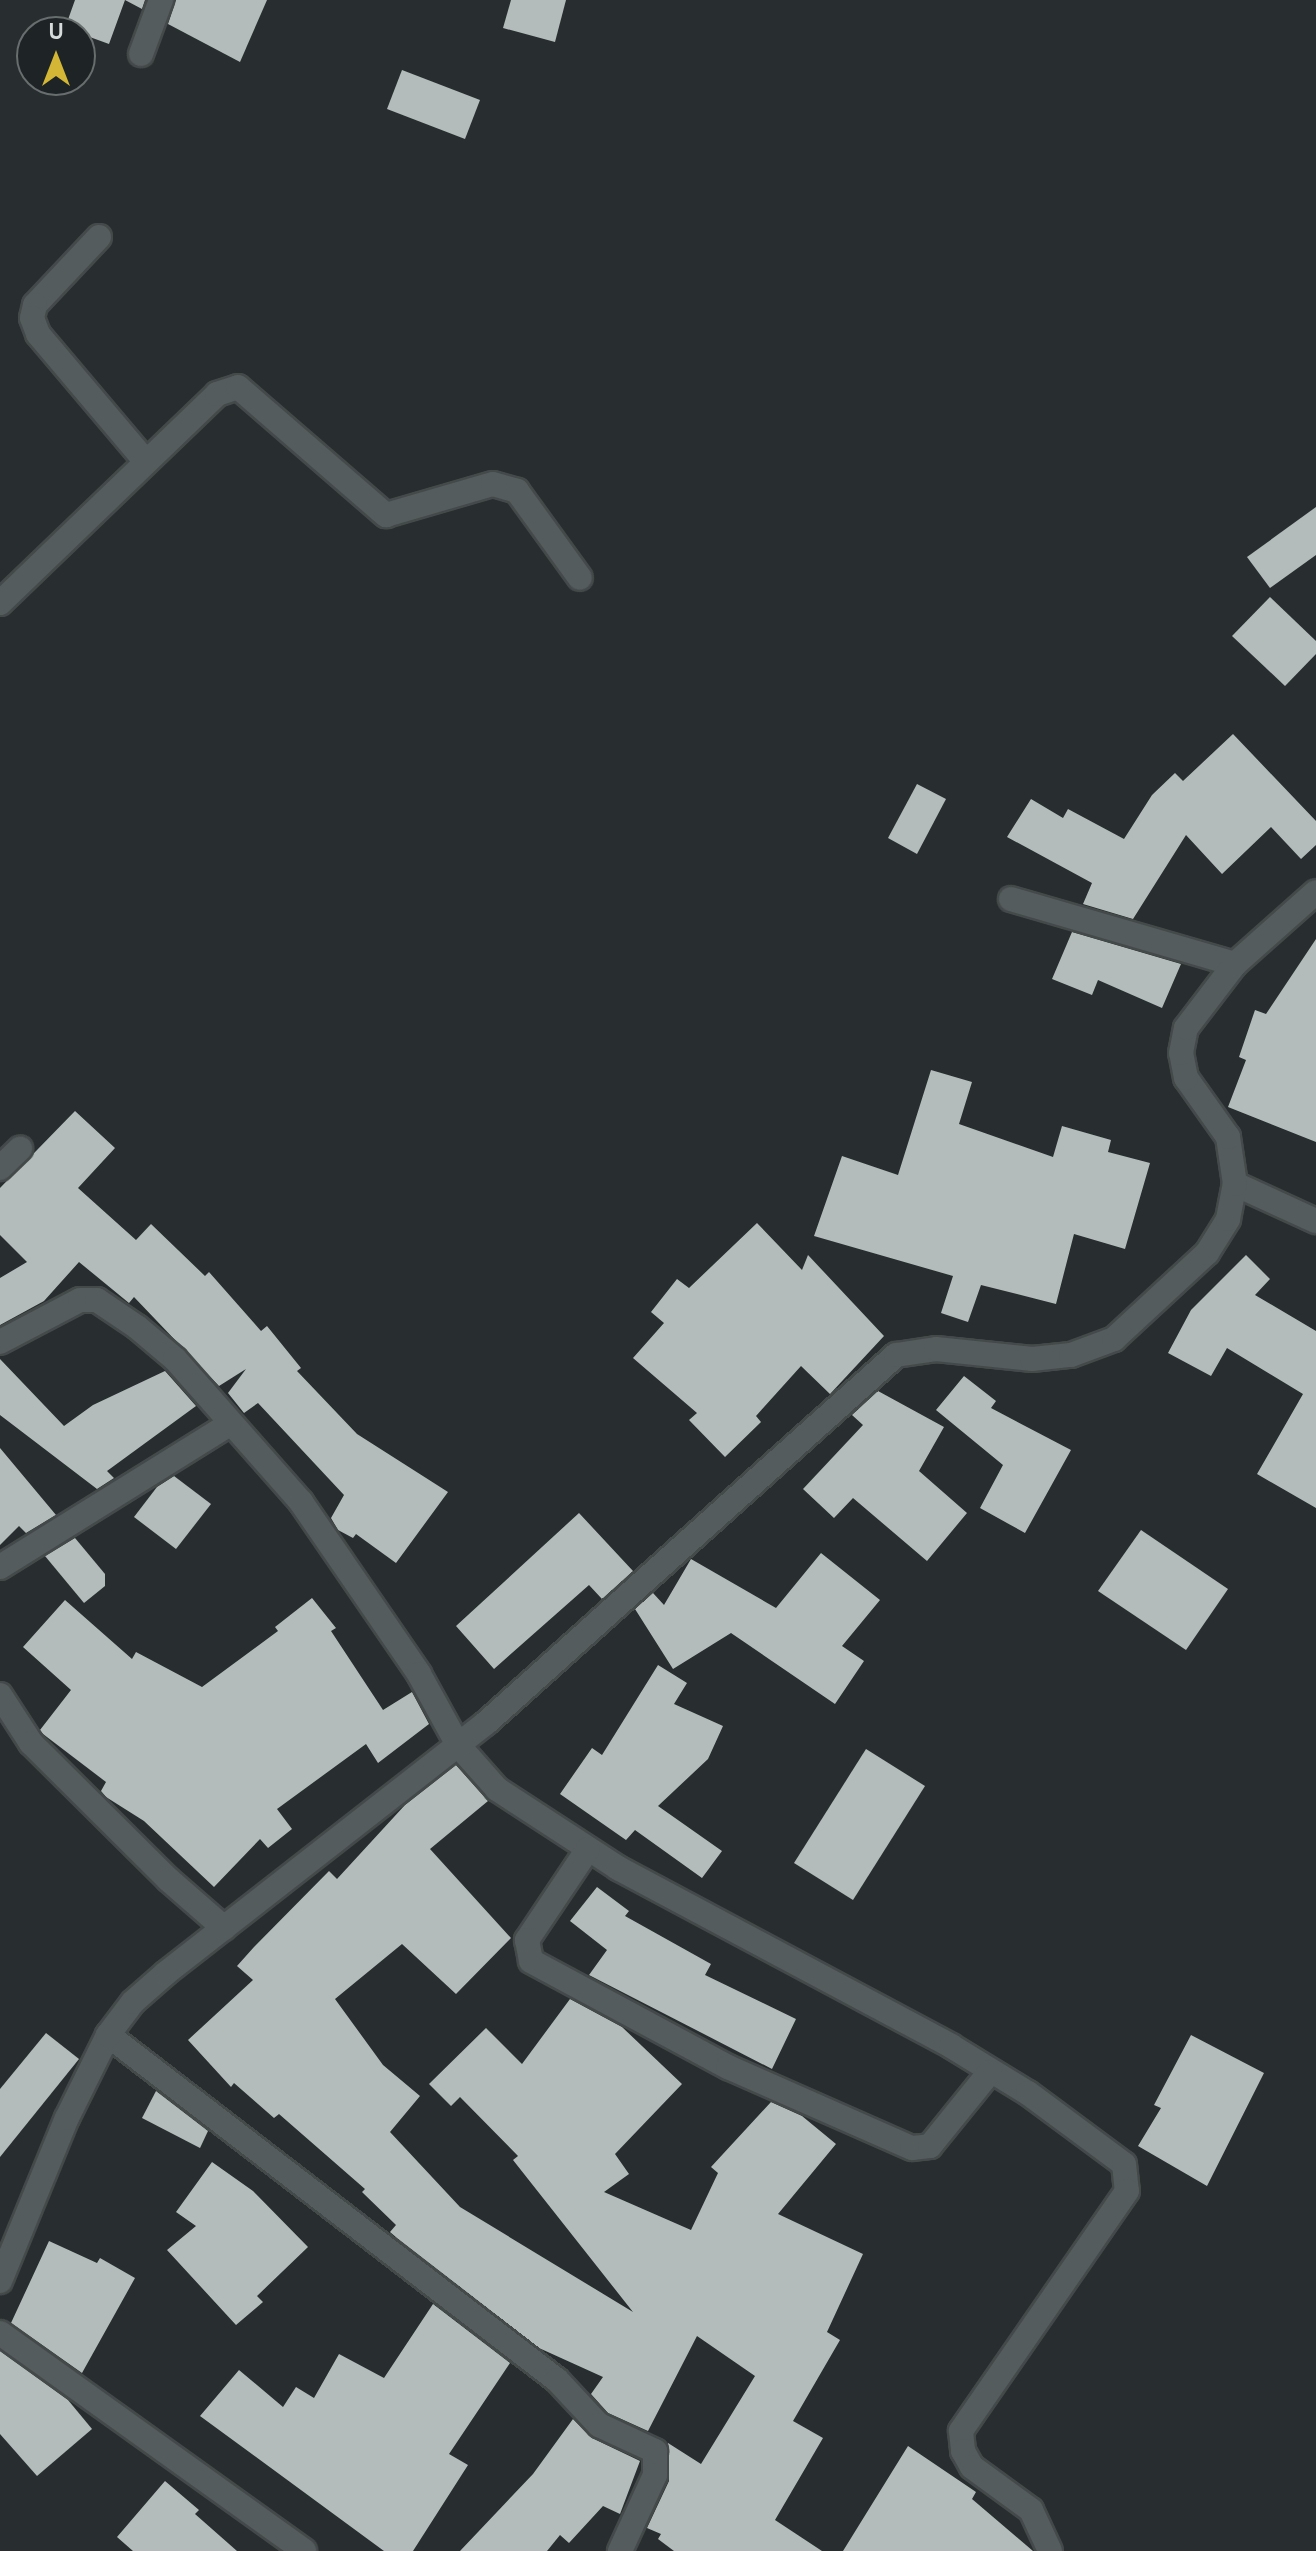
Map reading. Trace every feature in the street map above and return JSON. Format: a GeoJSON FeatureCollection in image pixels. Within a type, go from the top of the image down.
{"type":"FeatureCollection","features":[{"type":"Feature","properties":{"kind":"street"},"geometry":{"type":"LineString","coordinates":[[141,54],[161,0]]}},
{"type":"Feature","properties":{"kind":"street"},"geometry":{"type":"LineString","coordinates":[[99,237],[35,305],[32,318],[38,334],[146,462]]}},
{"type":"Feature","properties":{"kind":"street"},"geometry":{"type":"LineString","coordinates":[[0,603],[217,394],[238,387],[386,515],[493,484],[517,491],[580,578]]}},
{"type":"Feature","properties":{"kind":"street"},"geometry":{"type":"LineString","coordinates":[[0,2281],[67,2118],[108,2035],[133,2002],[458,1745],[896,1355],[936,1349],[1032,1359],[1071,1355],[1114,1339],[1207,1253],[1228,1219],[1235,1184],[1228,1137],[1186,1078],[1181,1053],[1186,1028],[1235,964],[1316,892]]}},
{"type":"Feature","properties":{"kind":"street"},"geometry":{"type":"LineString","coordinates":[[1011,899],[1235,964]]}},
{"type":"Feature","properties":{"kind":"street"},"geometry":{"type":"LineString","coordinates":[[0,1168],[20,1149]]}},
{"type":"Feature","properties":{"kind":"street"},"geometry":{"type":"LineString","coordinates":[[1235,1184],[1316,1221]]}},
{"type":"Feature","properties":{"kind":"street"},"geometry":{"type":"LineString","coordinates":[[0,1342],[80,1300],[97,1300],[175,1359],[228,1425],[301,1502],[419,1674],[458,1745],[497,1789],[588,1849],[951,2046],[1104,2145],[1124,2164],[1129,2177],[1127,2191],[961,2431],[963,2451],[972,2467],[1031,2510],[1050,2551]]}},
{"type":"Feature","properties":{"kind":"street"},"geometry":{"type":"LineString","coordinates":[[0,1567],[228,1425]]}},
{"type":"Feature","properties":{"kind":"street"},"geometry":{"type":"LineString","coordinates":[[0,1695],[31,1743],[169,1880],[224,1928]]}},
{"type":"Feature","properties":{"kind":"street"},"geometry":{"type":"LineString","coordinates":[[588,1849],[527,1940],[531,1961],[728,2067],[912,2148],[930,2146],[990,2072]]}},
{"type":"Feature","properties":{"kind":"street"},"geometry":{"type":"LineString","coordinates":[[108,2035],[557,2380],[588,2417],[655,2451],[655,2475],[620,2551]]}},
{"type":"Feature","properties":{"kind":"street"},"geometry":{"type":"LineString","coordinates":[[0,2333],[304,2551]]}},
{"type":"Feature","properties":{"kind":"building"},"geometry":{"type":"Polygon","coordinates":[[[75,0],[125,0],[109,44],[96,39],[96,16],[69,16],[75,0]]]}},
{"type":"Feature","properties":{"kind":"building"},"geometry":{"type":"Polygon","coordinates":[[[125,0],[145,0],[142,9],[125,0]]]}},
{"type":"Feature","properties":{"kind":"building"},"geometry":{"type":"Polygon","coordinates":[[[176,0],[267,0],[240,62],[168,24],[176,0]]]}},
{"type":"Feature","properties":{"kind":"building"},"geometry":{"type":"Polygon","coordinates":[[[511,0],[566,0],[555,42],[503,28],[511,0]]]}},
{"type":"Feature","properties":{"kind":"building"},"geometry":{"type":"Polygon","coordinates":[[[402,70],[480,100],[465,139],[387,109],[402,70]]]}},
{"type":"Feature","properties":{"kind":"building"},"geometry":{"type":"Polygon","coordinates":[[[1316,507],[1316,555],[1270,588],[1247,557],[1316,507]]]}},
{"type":"Feature","properties":{"kind":"building"},"geometry":{"type":"Polygon","coordinates":[[[1270,597],[1316,641],[1316,654],[1285,686],[1232,636],[1270,597]]]}},
{"type":"Feature","properties":{"kind":"building"},"geometry":{"type":"Polygon","coordinates":[[[1233,734],[1316,821],[1316,845],[1301,859],[1271,827],[1222,874],[1186,835],[1133,919],[1083,904],[1092,883],[1007,837],[1031,799],[1063,818],[1068,809],[1124,839],[1152,795],[1175,773],[1183,781],[1233,734]]]}},
{"type":"Feature","properties":{"kind":"building"},"geometry":{"type":"Polygon","coordinates":[[[917,784],[946,799],[917,854],[888,838],[917,784]]]}},
{"type":"Feature","properties":{"kind":"building"},"geometry":{"type":"Polygon","coordinates":[[[1072,932],[1181,964],[1162,1008],[1098,980],[1092,995],[1052,979],[1072,932]]]}},
{"type":"Feature","properties":{"kind":"building"},"geometry":{"type":"Polygon","coordinates":[[[1316,939],[1316,1142],[1228,1107],[1246,1060],[1239,1057],[1255,1010],[1266,1014],[1316,939]]]}},
{"type":"Feature","properties":{"kind":"building"},"geometry":{"type":"Polygon","coordinates":[[[931,1070],[972,1082],[959,1124],[1053,1157],[1062,1126],[1111,1140],[1108,1152],[1150,1163],[1125,1249],[1074,1234],[1056,1304],[981,1285],[968,1322],[941,1313],[953,1276],[814,1236],[842,1156],[898,1175],[931,1070]]]}},
{"type":"Feature","properties":{"kind":"building"},"geometry":{"type":"Polygon","coordinates":[[[75,1111],[115,1148],[78,1188],[136,1240],[151,1224],[205,1276],[209,1272],[261,1331],[267,1326],[301,1368],[297,1371],[357,1434],[448,1492],[396,1563],[356,1534],[353,1538],[338,1530],[331,1518],[344,1495],[258,1403],[244,1413],[228,1393],[246,1369],[219,1386],[134,1297],[129,1303],[79,1262],[44,1301],[0,1325],[0,1278],[27,1262],[0,1235],[0,1188],[75,1111]]]}},
{"type":"Feature","properties":{"kind":"building"},"geometry":{"type":"Polygon","coordinates":[[[757,1223],[802,1270],[808,1255],[884,1336],[830,1394],[801,1366],[756,1416],[761,1422],[725,1457],[689,1420],[697,1413],[633,1358],[664,1323],[651,1312],[677,1279],[689,1288],[757,1223]]]}},
{"type":"Feature","properties":{"kind":"building"},"geometry":{"type":"Polygon","coordinates":[[[1246,1255],[1270,1279],[1255,1295],[1316,1331],[1316,1508],[1257,1474],[1303,1394],[1227,1348],[1211,1376],[1168,1353],[1191,1310],[1246,1255]]]}},
{"type":"Feature","properties":{"kind":"building"},"geometry":{"type":"Polygon","coordinates":[[[0,1359],[64,1426],[93,1405],[165,1371],[196,1406],[107,1471],[114,1478],[97,1489],[0,1415],[0,1359]]]}},
{"type":"Feature","properties":{"kind":"building"},"geometry":{"type":"Polygon","coordinates":[[[964,1376],[996,1401],[991,1408],[1071,1450],[1025,1533],[980,1508],[1003,1465],[936,1410],[964,1376]]]}},
{"type":"Feature","properties":{"kind":"building"},"geometry":{"type":"Polygon","coordinates":[[[878,1391],[944,1427],[919,1471],[967,1513],[927,1561],[853,1498],[834,1518],[803,1489],[863,1425],[852,1415],[878,1391]]]}},
{"type":"Feature","properties":{"kind":"building"},"geometry":{"type":"Polygon","coordinates":[[[0,1448],[56,1515],[26,1533],[19,1526],[0,1545],[0,1448]]]}},
{"type":"Feature","properties":{"kind":"building"},"geometry":{"type":"Polygon","coordinates":[[[174,1476],[211,1504],[176,1549],[134,1517],[157,1487],[174,1476]]]}},
{"type":"Feature","properties":{"kind":"building"},"geometry":{"type":"Polygon","coordinates":[[[579,1513],[633,1571],[602,1599],[589,1585],[494,1669],[456,1626],[579,1513]]]}},
{"type":"Feature","properties":{"kind":"building"},"geometry":{"type":"Polygon","coordinates":[[[1141,1530],[1228,1589],[1186,1650],[1098,1591],[1141,1530]]]}},
{"type":"Feature","properties":{"kind":"building"},"geometry":{"type":"Polygon","coordinates":[[[75,1538],[105,1574],[105,1586],[84,1603],[45,1556],[75,1538]]]}},
{"type":"Feature","properties":{"kind":"building"},"geometry":{"type":"Polygon","coordinates":[[[821,1553],[880,1600],[842,1646],[864,1661],[835,1704],[731,1633],[673,1669],[635,1609],[653,1593],[664,1605],[691,1559],[776,1608],[821,1553]]]}},
{"type":"Feature","properties":{"kind":"building"},"geometry":{"type":"Polygon","coordinates":[[[312,1598],[336,1628],[331,1631],[383,1710],[412,1692],[429,1724],[378,1763],[366,1744],[277,1809],[292,1829],[268,1848],[260,1839],[214,1887],[144,1821],[106,1797],[101,1791],[106,1782],[43,1734],[40,1730],[71,1690],[23,1647],[65,1600],[132,1659],[136,1652],[202,1687],[278,1631],[275,1627],[312,1598]]]}},
{"type":"Feature","properties":{"kind":"building"},"geometry":{"type":"Polygon","coordinates":[[[658,1665],[687,1683],[674,1704],[723,1726],[708,1759],[658,1806],[722,1851],[702,1878],[635,1830],[626,1840],[560,1794],[592,1748],[602,1755],[658,1665]]]}},
{"type":"Feature","properties":{"kind":"building"},"geometry":{"type":"Polygon","coordinates":[[[866,1749],[925,1786],[853,1900],[794,1863],[866,1749]]]}},
{"type":"Feature","properties":{"kind":"building"},"geometry":{"type":"Polygon","coordinates":[[[456,1765],[488,1801],[430,1849],[511,1938],[456,1994],[402,1944],[335,1999],[383,2065],[420,2096],[390,2132],[460,2207],[633,2312],[513,2160],[518,2156],[460,2097],[451,2106],[429,2084],[486,2028],[522,2064],[570,1999],[622,2027],[682,2084],[615,2154],[629,2174],[604,2192],[691,2230],[718,2173],[711,2167],[771,2102],[802,2116],[836,2144],[778,2214],[863,2254],[827,2332],[840,2340],[793,2421],[823,2438],[775,2520],[822,2551],[674,2551],[658,2539],[661,2534],[647,2528],[669,2481],[668,2443],[701,2464],[755,2376],[697,2336],[648,2431],[608,2413],[591,2394],[603,2377],[539,2348],[397,2238],[390,2232],[396,2225],[362,2192],[365,2189],[279,2114],[274,2118],[234,2083],[231,2087],[188,2040],[253,1980],[237,1966],[254,1947],[329,1871],[337,1879],[405,1805],[456,1765]]]}},
{"type":"Feature","properties":{"kind":"building"},"geometry":{"type":"Polygon","coordinates":[[[597,1887],[629,1911],[625,1916],[711,1964],[705,1975],[796,2019],[772,2069],[589,1975],[607,1950],[570,1921],[597,1887]]]}},
{"type":"Feature","properties":{"kind":"building"},"geometry":{"type":"Polygon","coordinates":[[[46,2033],[79,2059],[0,2157],[0,2089],[46,2033]]]}},
{"type":"Feature","properties":{"kind":"building"},"geometry":{"type":"Polygon","coordinates":[[[1191,2035],[1264,2073],[1207,2186],[1138,2146],[1161,2108],[1154,2105],[1191,2035]]]}},
{"type":"Feature","properties":{"kind":"building"},"geometry":{"type":"Polygon","coordinates":[[[156,2091],[208,2131],[200,2148],[142,2118],[156,2091]]]}},
{"type":"Feature","properties":{"kind":"building"},"geometry":{"type":"Polygon","coordinates":[[[212,2162],[253,2191],[308,2247],[257,2296],[263,2302],[236,2325],[167,2250],[196,2226],[176,2212],[212,2162]]]}},
{"type":"Feature","properties":{"kind":"building"},"geometry":{"type":"Polygon","coordinates":[[[49,2241],[97,2263],[100,2258],[135,2278],[82,2373],[11,2323],[49,2241]]]}},
{"type":"Feature","properties":{"kind":"building"},"geometry":{"type":"Polygon","coordinates":[[[433,2304],[510,2363],[449,2454],[468,2465],[413,2551],[384,2551],[200,2416],[239,2370],[283,2407],[296,2387],[314,2398],[339,2354],[384,2378],[433,2304]]]}},
{"type":"Feature","properties":{"kind":"building"},"geometry":{"type":"Polygon","coordinates":[[[0,2351],[68,2400],[92,2429],[37,2476],[0,2434],[0,2351]]]}},
{"type":"Feature","properties":{"kind":"building"},"geometry":{"type":"Polygon","coordinates":[[[573,2419],[592,2438],[640,2461],[620,2514],[603,2506],[569,2543],[560,2535],[547,2551],[460,2551],[533,2474],[573,2419]]]}},
{"type":"Feature","properties":{"kind":"building"},"geometry":{"type":"Polygon","coordinates":[[[908,2446],[976,2492],[972,2499],[1033,2551],[843,2551],[908,2446]]]}},
{"type":"Feature","properties":{"kind":"building"},"geometry":{"type":"Polygon","coordinates":[[[165,2481],[199,2510],[195,2514],[237,2551],[133,2551],[117,2537],[165,2481]]]}}]}
